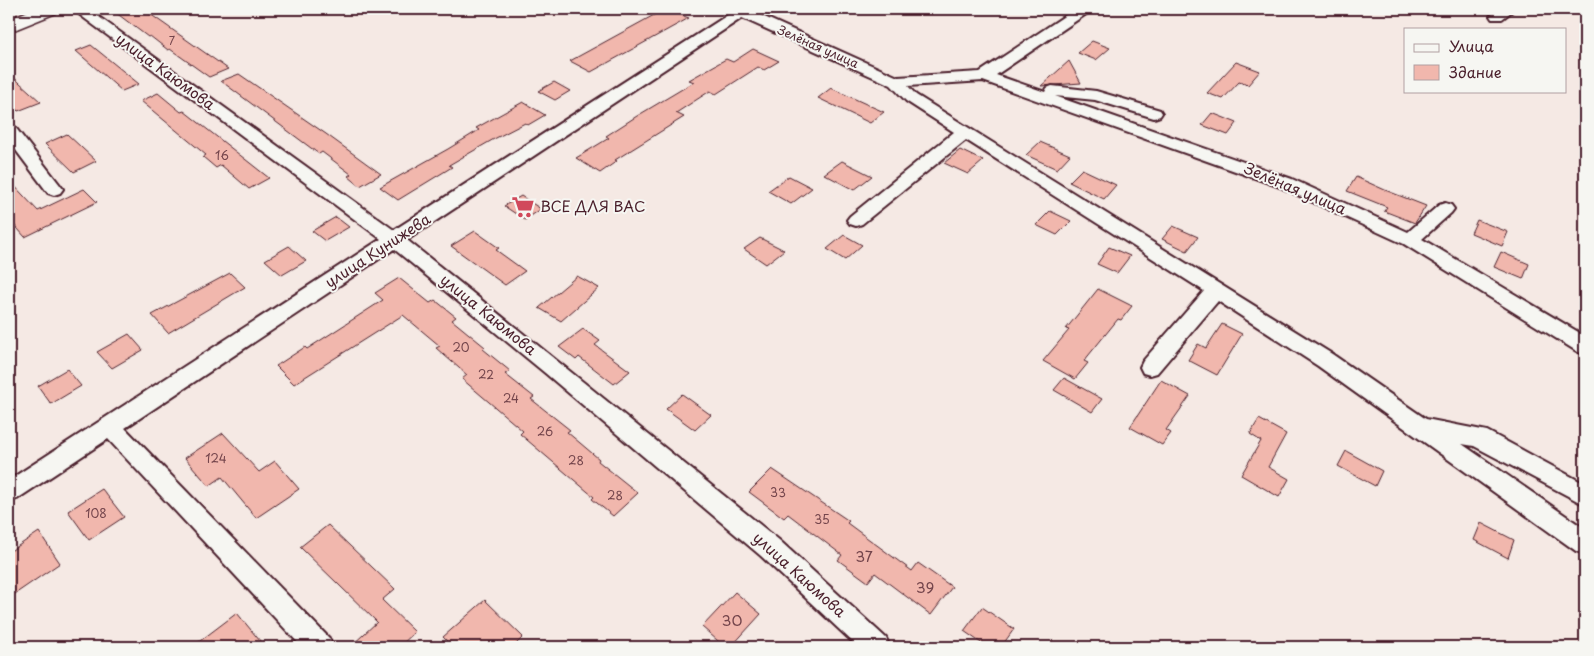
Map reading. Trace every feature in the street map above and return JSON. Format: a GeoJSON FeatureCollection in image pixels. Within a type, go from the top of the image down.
{"type":"FeatureCollection","features":[{"type":"Feature","properties":{"kind":"highway"},"geometry":{"type":"LineString","coordinates":[[9,26],[49,9]]}},
{"type":"Feature","properties":{"kind":"street","name":"улица Каюмова"},"geometry":{"type":"LineString","coordinates":[[79,9],[395,240],[552,367],[770,548],[877,647]]}},
{"type":"Feature","properties":{"kind":"street","name":"Зелёная улица"},"geometry":{"type":"LineString","coordinates":[[984,76],[1084,9]]}},
{"type":"Feature","properties":{"kind":"street"},"geometry":{"type":"LineString","coordinates":[[1581,9],[1585,11]]}},
{"type":"Feature","properties":{"kind":"street","name":"улица Кунижева"},"geometry":{"type":"LineString","coordinates":[[9,492],[744,10]]}},
{"type":"Feature","properties":{"kind":"street","name":"Зелёная улица"},"geometry":{"type":"LineString","coordinates":[[744,10],[896,82],[911,98],[1325,360],[1585,543]]}},
{"type":"Feature","properties":{"kind":"street","name":"Зелёная улица"},"geometry":{"type":"LineString","coordinates":[[896,82],[984,76],[1286,183],[1410,240],[1585,346]]}},
{"type":"Feature","properties":{"kind":"street"},"geometry":{"type":"LineString","coordinates":[[1020,89],[1096,96],[1154,112]]}},
{"type":"Feature","properties":{"kind":"street"},"geometry":{"type":"LineString","coordinates":[[9,130],[54,189]]}},
{"type":"Feature","properties":{"kind":"street"},"geometry":{"type":"LineString","coordinates":[[856,220],[965,132]]}},
{"type":"Feature","properties":{"kind":"street"},"geometry":{"type":"LineString","coordinates":[[1410,240],[1446,209]]}},
{"type":"Feature","properties":{"kind":"street"},"geometry":{"type":"LineString","coordinates":[[1150,367],[1216,290]]}},
{"type":"Feature","properties":{"kind":"street"},"geometry":{"type":"LineString","coordinates":[[109,426],[320,647]]}},
{"type":"Feature","properties":{"kind":"street","name":"Зелёная улица"},"geometry":{"type":"LineString","coordinates":[[1418,426],[1479,438],[1585,495]]}},
{"type":"Feature","properties":{"kind":"building"},"geometry":{"type":"Polygon","coordinates":[[[111,9],[143,9],[228,69],[209,77],[170,49],[168,50],[150,36],[148,37],[111,9]]]}},
{"type":"Feature","properties":{"kind":"building"},"geometry":{"type":"Polygon","coordinates":[[[665,9],[689,18],[591,72],[570,61],[665,9]]]}},
{"type":"Feature","properties":{"kind":"building"},"geometry":{"type":"Polygon","coordinates":[[[1092,41],[1110,48],[1096,60],[1078,53],[1092,41]]]}},
{"type":"Feature","properties":{"kind":"building"},"geometry":{"type":"Polygon","coordinates":[[[91,45],[139,84],[122,91],[76,51],[91,45]]]}},
{"type":"Feature","properties":{"kind":"building"},"geometry":{"type":"Polygon","coordinates":[[[753,49],[779,61],[764,70],[758,67],[716,94],[710,91],[676,113],[684,117],[615,160],[617,161],[600,173],[576,158],[609,138],[606,136],[637,116],[694,82],[689,80],[726,59],[733,62],[753,49]]]}},
{"type":"Feature","properties":{"kind":"building"},"geometry":{"type":"Polygon","coordinates":[[[1069,61],[1081,83],[1041,86],[1069,61]]]}},
{"type":"Feature","properties":{"kind":"building"},"geometry":{"type":"Polygon","coordinates":[[[1236,62],[1260,71],[1248,85],[1239,82],[1223,99],[1207,93],[1236,62]]]}},
{"type":"Feature","properties":{"kind":"building"},"geometry":{"type":"Polygon","coordinates":[[[9,73],[41,102],[18,111],[9,102],[9,73]]]}},
{"type":"Feature","properties":{"kind":"building"},"geometry":{"type":"Polygon","coordinates":[[[239,74],[381,174],[360,186],[348,176],[351,174],[322,152],[319,154],[221,81],[239,74]]]}},
{"type":"Feature","properties":{"kind":"building"},"geometry":{"type":"Polygon","coordinates":[[[554,82],[570,91],[555,100],[538,91],[554,82]]]}},
{"type":"Feature","properties":{"kind":"building"},"geometry":{"type":"Polygon","coordinates":[[[831,88],[884,112],[870,123],[818,98],[831,88]]]}},
{"type":"Feature","properties":{"kind":"building"},"geometry":{"type":"Polygon","coordinates":[[[158,93],[181,112],[184,111],[269,178],[249,189],[221,165],[216,168],[203,157],[206,155],[141,101],[158,93]]]}},
{"type":"Feature","properties":{"kind":"building"},"geometry":{"type":"Polygon","coordinates":[[[523,102],[545,115],[528,125],[525,123],[494,139],[449,165],[452,167],[398,200],[380,187],[448,149],[479,130],[476,128],[523,102]]]}},
{"type":"Feature","properties":{"kind":"building"},"geometry":{"type":"Polygon","coordinates":[[[1212,113],[1237,123],[1228,135],[1202,125],[1212,113]]]}},
{"type":"Feature","properties":{"kind":"building"},"geometry":{"type":"Polygon","coordinates":[[[67,134],[96,161],[74,172],[45,144],[67,134]]]}},
{"type":"Feature","properties":{"kind":"building"},"geometry":{"type":"Polygon","coordinates":[[[1040,142],[1070,155],[1057,169],[1026,155],[1040,142]]]}},
{"type":"Feature","properties":{"kind":"building"},"geometry":{"type":"Polygon","coordinates":[[[960,150],[983,161],[968,174],[944,163],[960,150]]]}},
{"type":"Feature","properties":{"kind":"building"},"geometry":{"type":"Polygon","coordinates":[[[842,161],[872,176],[854,190],[824,174],[842,161]]]}},
{"type":"Feature","properties":{"kind":"building"},"geometry":{"type":"Polygon","coordinates":[[[1082,169],[1116,185],[1104,199],[1069,182],[1082,169]]]}},
{"type":"Feature","properties":{"kind":"building"},"geometry":{"type":"Polygon","coordinates":[[[789,176],[812,188],[791,204],[768,191],[789,176]]]}},
{"type":"Feature","properties":{"kind":"building"},"geometry":{"type":"Polygon","coordinates":[[[1356,177],[1426,206],[1415,223],[1384,211],[1387,207],[1347,191],[1356,177]]]}},
{"type":"Feature","properties":{"kind":"building"},"geometry":{"type":"Polygon","coordinates":[[[9,180],[38,211],[84,189],[97,202],[25,237],[9,219],[9,180]]]}},
{"type":"Feature","properties":{"kind":"building"},"geometry":{"type":"Polygon","coordinates":[[[521,196],[541,209],[525,220],[504,206],[521,196]]]}},
{"type":"Feature","properties":{"kind":"building"},"geometry":{"type":"Polygon","coordinates":[[[1050,211],[1071,221],[1057,235],[1036,225],[1050,211]]]}},
{"type":"Feature","properties":{"kind":"building"},"geometry":{"type":"Polygon","coordinates":[[[336,217],[349,227],[325,241],[312,231],[336,217]]]}},
{"type":"Feature","properties":{"kind":"building"},"geometry":{"type":"Polygon","coordinates":[[[1477,220],[1508,232],[1502,246],[1471,233],[1477,220]]]}},
{"type":"Feature","properties":{"kind":"building"},"geometry":{"type":"Polygon","coordinates":[[[1173,226],[1198,237],[1187,251],[1162,239],[1173,226]]]}},
{"type":"Feature","properties":{"kind":"building"},"geometry":{"type":"Polygon","coordinates":[[[475,231],[499,248],[496,250],[525,271],[505,285],[451,246],[475,231]]]}},
{"type":"Feature","properties":{"kind":"building"},"geometry":{"type":"Polygon","coordinates":[[[844,235],[862,245],[845,260],[827,249],[844,235]]]}},
{"type":"Feature","properties":{"kind":"building"},"geometry":{"type":"Polygon","coordinates":[[[760,238],[784,250],[766,264],[744,249],[760,238]]]}},
{"type":"Feature","properties":{"kind":"building"},"geometry":{"type":"Polygon","coordinates":[[[289,246],[306,261],[282,275],[265,260],[289,246]]]}},
{"type":"Feature","properties":{"kind":"building"},"geometry":{"type":"Polygon","coordinates":[[[1109,247],[1130,256],[1117,273],[1097,264],[1109,247]]]}},
{"type":"Feature","properties":{"kind":"building"},"geometry":{"type":"Polygon","coordinates":[[[1501,252],[1529,264],[1523,279],[1494,267],[1501,252]]]}},
{"type":"Feature","properties":{"kind":"building"},"geometry":{"type":"Polygon","coordinates":[[[230,273],[245,287],[168,333],[152,315],[230,273]]]}},
{"type":"Feature","properties":{"kind":"building"},"geometry":{"type":"Polygon","coordinates":[[[577,276],[599,288],[561,321],[539,308],[577,276]]]}},
{"type":"Feature","properties":{"kind":"building"},"geometry":{"type":"Polygon","coordinates":[[[399,278],[430,303],[435,300],[456,317],[452,320],[485,347],[483,349],[510,371],[505,374],[534,397],[531,399],[570,430],[567,432],[599,459],[598,461],[638,493],[613,516],[592,499],[594,497],[520,434],[523,431],[462,379],[467,375],[436,348],[440,346],[403,315],[294,384],[276,366],[305,347],[307,349],[383,300],[375,293],[399,278]]]}},
{"type":"Feature","properties":{"kind":"building"},"geometry":{"type":"Polygon","coordinates":[[[1098,289],[1132,306],[1121,320],[1118,319],[1084,361],[1088,363],[1075,379],[1043,361],[1069,330],[1066,329],[1098,289]]]}},
{"type":"Feature","properties":{"kind":"building"},"geometry":{"type":"Polygon","coordinates":[[[1222,324],[1242,334],[1217,375],[1188,360],[1198,344],[1206,348],[1222,324]]]}},
{"type":"Feature","properties":{"kind":"building"},"geometry":{"type":"Polygon","coordinates":[[[583,329],[600,341],[595,345],[630,371],[614,384],[579,357],[576,360],[559,347],[583,329]]]}},
{"type":"Feature","properties":{"kind":"building"},"geometry":{"type":"Polygon","coordinates":[[[129,334],[143,350],[112,368],[97,352],[129,334]]]}},
{"type":"Feature","properties":{"kind":"building"},"geometry":{"type":"Polygon","coordinates":[[[67,369],[81,386],[51,404],[38,386],[67,369]]]}},
{"type":"Feature","properties":{"kind":"building"},"geometry":{"type":"Polygon","coordinates":[[[1064,378],[1102,399],[1092,412],[1054,390],[1064,378]]]}},
{"type":"Feature","properties":{"kind":"building"},"geometry":{"type":"Polygon","coordinates":[[[1161,380],[1190,396],[1166,430],[1171,433],[1162,445],[1130,427],[1161,380]]]}},
{"type":"Feature","properties":{"kind":"building"},"geometry":{"type":"Polygon","coordinates":[[[682,394],[711,415],[695,430],[666,409],[682,394]]]}},
{"type":"Feature","properties":{"kind":"building"},"geometry":{"type":"Polygon","coordinates":[[[1259,419],[1286,434],[1268,467],[1289,479],[1279,497],[1241,475],[1261,441],[1250,434],[1259,419]]]}},
{"type":"Feature","properties":{"kind":"building"},"geometry":{"type":"Polygon","coordinates":[[[223,433],[259,472],[275,461],[299,489],[256,518],[222,477],[209,486],[185,458],[223,433]]]}},
{"type":"Feature","properties":{"kind":"building"},"geometry":{"type":"Polygon","coordinates":[[[1346,451],[1382,471],[1375,486],[1338,466],[1346,451]]]}},
{"type":"Feature","properties":{"kind":"building"},"geometry":{"type":"Polygon","coordinates":[[[772,469],[849,521],[847,523],[912,571],[918,563],[952,587],[931,615],[875,573],[868,582],[838,560],[842,555],[788,514],[784,518],[749,492],[772,469]]]}},
{"type":"Feature","properties":{"kind":"building"},"geometry":{"type":"Polygon","coordinates":[[[102,489],[124,517],[89,540],[68,511],[102,489]]]}},
{"type":"Feature","properties":{"kind":"building"},"geometry":{"type":"Polygon","coordinates":[[[1481,523],[1514,540],[1508,558],[1474,540],[1481,523]]]}},
{"type":"Feature","properties":{"kind":"building"},"geometry":{"type":"Polygon","coordinates":[[[328,525],[395,589],[382,600],[415,632],[399,647],[350,647],[377,622],[300,547],[328,525]]]}},
{"type":"Feature","properties":{"kind":"building"},"geometry":{"type":"Polygon","coordinates":[[[39,532],[60,563],[9,598],[9,552],[39,532]]]}},
{"type":"Feature","properties":{"kind":"building"},"geometry":{"type":"Polygon","coordinates":[[[735,592],[761,614],[731,647],[725,647],[702,627],[735,592]]]}},
{"type":"Feature","properties":{"kind":"building"},"geometry":{"type":"Polygon","coordinates":[[[485,600],[523,637],[513,647],[453,647],[443,637],[485,600]]]}},
{"type":"Feature","properties":{"kind":"building"},"geometry":{"type":"Polygon","coordinates":[[[982,607],[1014,629],[1001,647],[987,647],[964,631],[982,607]]]}},
{"type":"Feature","properties":{"kind":"building"},"geometry":{"type":"Polygon","coordinates":[[[237,613],[265,647],[192,647],[237,613]]]}},
{"type":"Feature","properties":{"kind":"place","name":"ВСЕ ДЛЯ ВАС"},"geometry":{"type":"Point","coordinates":[523,207]}}]}
